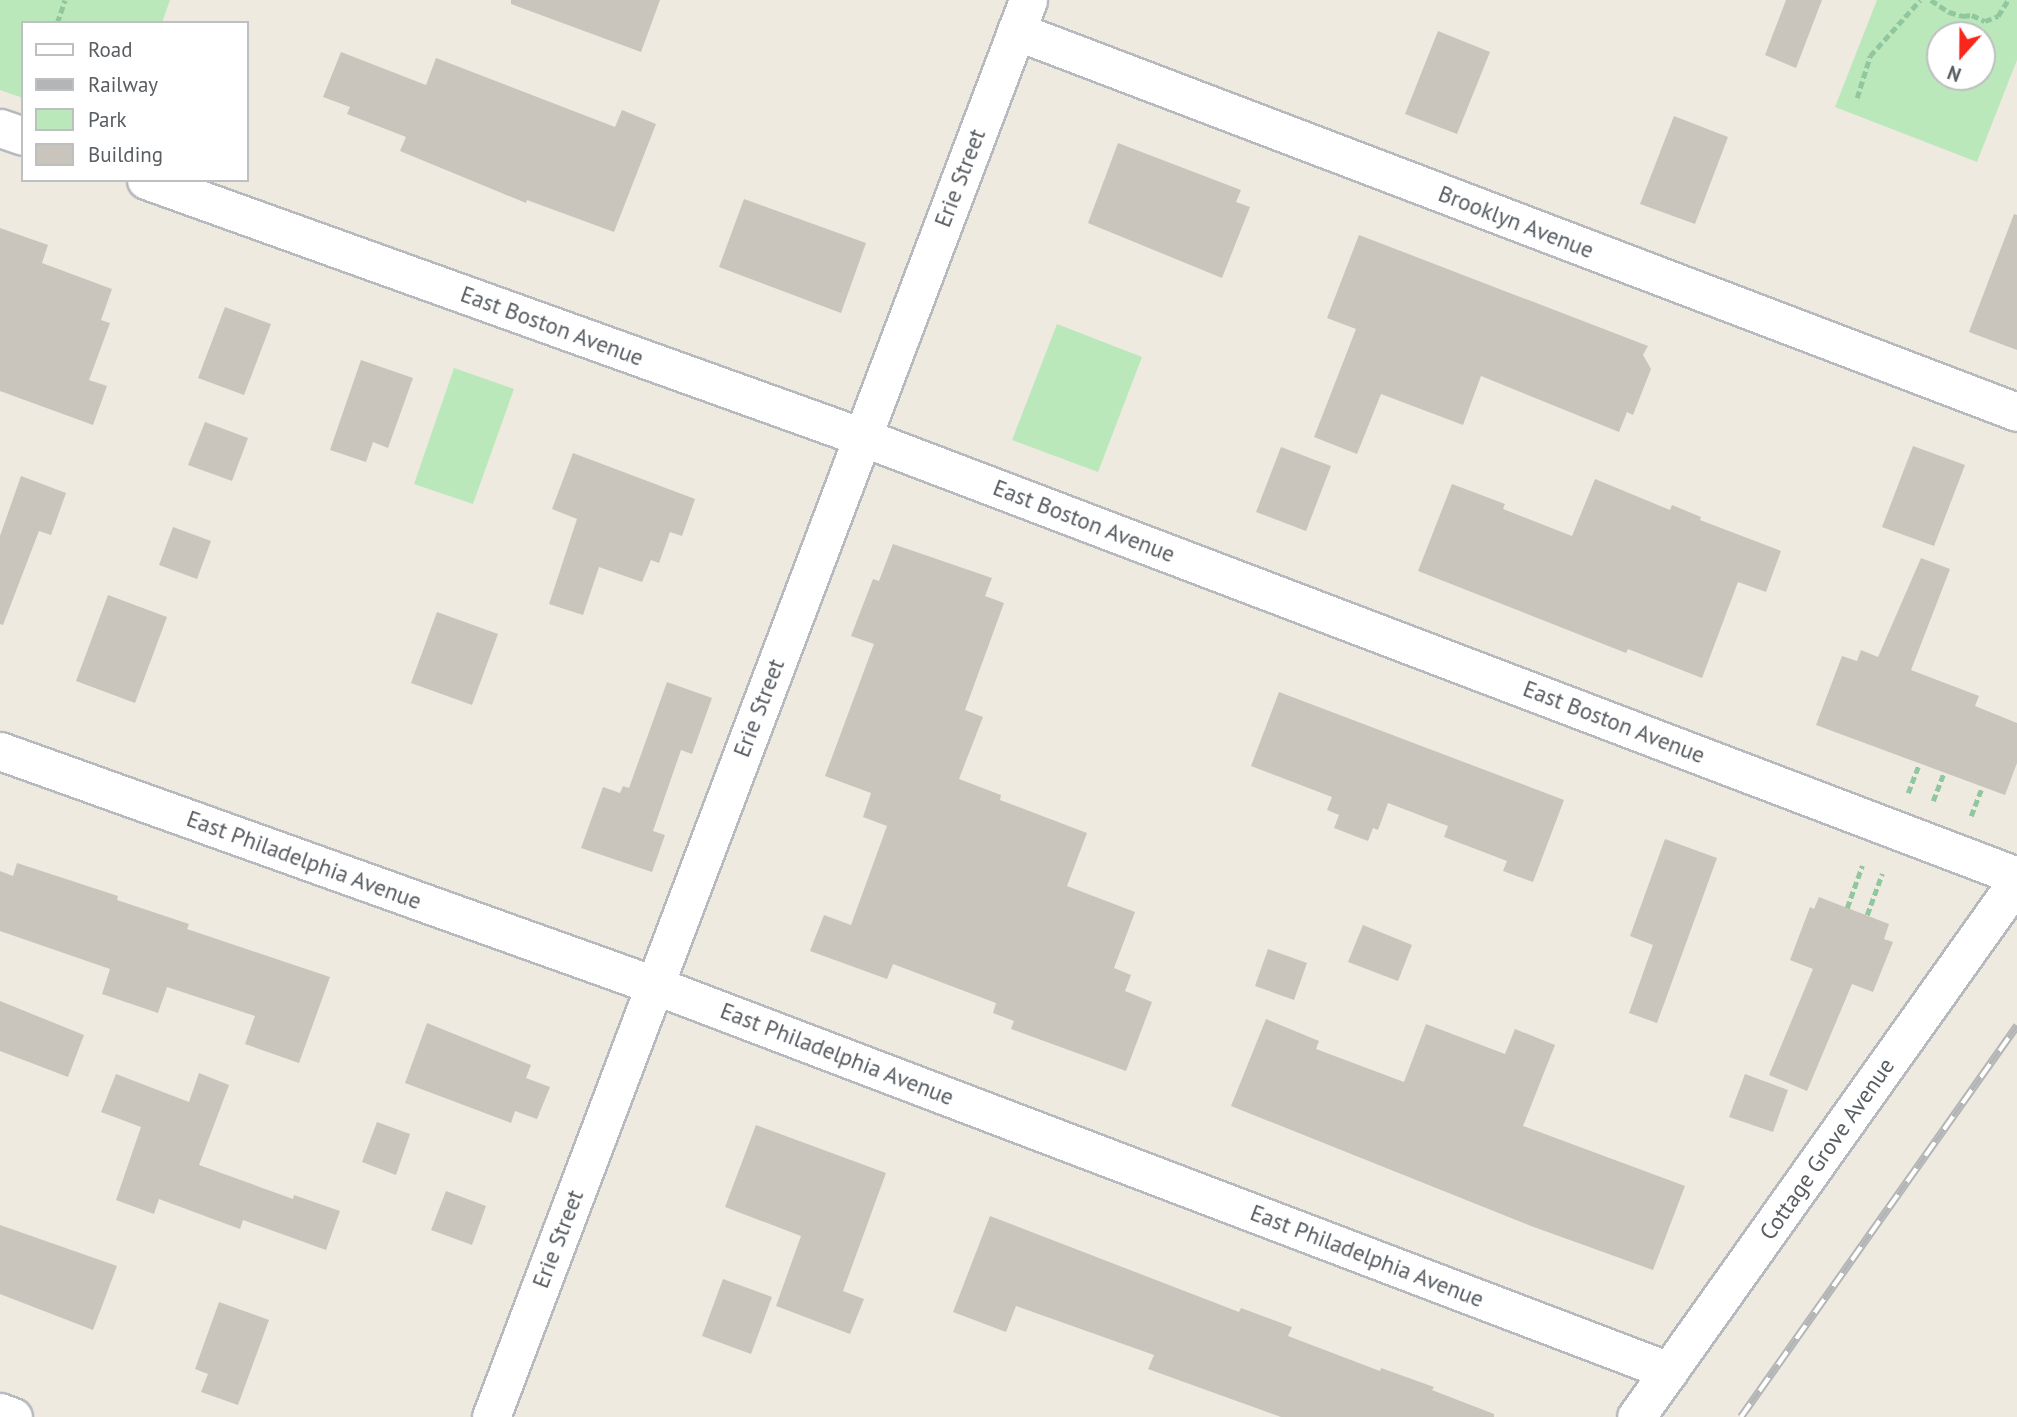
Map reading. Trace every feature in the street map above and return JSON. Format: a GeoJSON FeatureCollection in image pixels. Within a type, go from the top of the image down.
{"type":"FeatureCollection","features":[{"type":"Feature","properties":{"kind":"street","name":"Brooklyn Avenue"},"geometry":{"type":"LineString","coordinates":[[1022,15],[2017,412]]}},
{"type":"Feature","properties":{"kind":"street","name":"Erie Street"},"geometry":{"type":"LineString","coordinates":[[491,1417],[1022,15]]}},
{"type":"Feature","properties":{"kind":"street"},"geometry":{"type":"LineString","coordinates":[[0,128],[21,135]]}},
{"type":"Feature","properties":{"kind":"street","name":"East Boston Avenue"},"geometry":{"type":"LineString","coordinates":[[152,182],[862,437],[2017,878]]}},
{"type":"Feature","properties":{"kind":"street","name":"East Philadelphia Avenue"},"geometry":{"type":"LineString","coordinates":[[0,751],[654,985],[1669,1371]]}},
{"type":"Feature","properties":{"kind":"street","name":"Cottage Grove Avenue"},"geometry":{"type":"LineString","coordinates":[[1636,1417],[2017,878]]}},
{"type":"Feature","properties":{"kind":"street"},"geometry":{"type":"LineString","coordinates":[[0,1412],[13,1417]]}},
{"type":"Feature","properties":{"kind":"path"},"geometry":{"type":"LineString","coordinates":[[58,21],[65,0]]}},
{"type":"Feature","properties":{"kind":"path"},"geometry":{"type":"LineString","coordinates":[[1857,97],[1870,56],[1920,0]]}},
{"type":"Feature","properties":{"kind":"path"},"geometry":{"type":"LineString","coordinates":[[1931,0],[1949,12],[1972,15],[1985,21],[1998,16],[2008,0]]}},
{"type":"Feature","properties":{"kind":"path"},"geometry":{"type":"LineString","coordinates":[[1906,800],[1919,764]]}},
{"type":"Feature","properties":{"kind":"path"},"geometry":{"type":"LineString","coordinates":[[1930,808],[1944,773]]}},
{"type":"Feature","properties":{"kind":"path"},"geometry":{"type":"LineString","coordinates":[[1968,823],[1982,788]]}},
{"type":"Feature","properties":{"kind":"path"},"geometry":{"type":"LineString","coordinates":[[1847,908],[1862,866]]}},
{"type":"Feature","properties":{"kind":"path"},"geometry":{"type":"LineString","coordinates":[[1867,915],[1882,874]]}},
{"type":"Feature","properties":{"kind":"green space"},"geometry":{"type":"Polygon","coordinates":[[[0,0],[170,0],[163,21],[21,21],[21,97],[0,90],[0,0]]]}},
{"type":"Feature","properties":{"kind":"green space"},"geometry":{"type":"Polygon","coordinates":[[[1877,0],[2017,0],[2017,60],[1977,162],[1835,107],[1877,0]]]}},
{"type":"Feature","properties":{"kind":"green space"},"geometry":{"type":"Polygon","coordinates":[[[1057,324],[1142,357],[1098,472],[1012,440],[1057,324]]]}},
{"type":"Feature","properties":{"kind":"green space"},"geometry":{"type":"Polygon","coordinates":[[[454,368],[514,389],[473,504],[414,484],[454,368]]]}},
{"type":"Feature","properties":{"kind":"building"},"geometry":{"type":"Polygon","coordinates":[[[511,0],[660,0],[641,52],[511,4],[511,0]]]}},
{"type":"Feature","properties":{"kind":"building"},"geometry":{"type":"Polygon","coordinates":[[[1786,0],[1822,0],[1796,68],[1765,55],[1786,0]]]}},
{"type":"Feature","properties":{"kind":"building"},"geometry":{"type":"Polygon","coordinates":[[[1438,31],[1490,52],[1457,134],[1405,114],[1438,31]]]}},
{"type":"Feature","properties":{"kind":"building"},"geometry":{"type":"Polygon","coordinates":[[[341,52],[426,85],[436,58],[615,127],[622,110],[656,124],[614,232],[527,200],[526,203],[400,151],[406,137],[347,114],[350,107],[323,97],[341,52]]]}},
{"type":"Feature","properties":{"kind":"building"},"geometry":{"type":"Polygon","coordinates":[[[1674,116],[1728,137],[1695,224],[1640,204],[1674,116]]]}},
{"type":"Feature","properties":{"kind":"building"},"geometry":{"type":"Polygon","coordinates":[[[1118,143],[1241,190],[1236,202],[1250,207],[1222,278],[1088,223],[1118,143]]]}},
{"type":"Feature","properties":{"kind":"building"},"geometry":{"type":"Polygon","coordinates":[[[744,199],[866,243],[841,313],[719,267],[744,199]]]}},
{"type":"Feature","properties":{"kind":"building"},"geometry":{"type":"Polygon","coordinates":[[[2014,214],[2017,215],[2017,350],[1969,332],[2014,214]]]}},
{"type":"Feature","properties":{"kind":"building"},"geometry":{"type":"Polygon","coordinates":[[[0,228],[48,245],[42,263],[112,289],[101,320],[110,323],[89,380],[107,386],[93,425],[0,391],[0,228]]]}},
{"type":"Feature","properties":{"kind":"building"},"geometry":{"type":"Polygon","coordinates":[[[1359,235],[1648,346],[1643,355],[1651,369],[1633,415],[1627,412],[1619,432],[1481,376],[1463,425],[1381,394],[1357,454],[1314,437],[1356,329],[1327,318],[1359,235]]]}},
{"type":"Feature","properties":{"kind":"building"},"geometry":{"type":"Polygon","coordinates":[[[225,307],[271,324],[244,395],[198,378],[225,307]]]}},
{"type":"Feature","properties":{"kind":"building"},"geometry":{"type":"Polygon","coordinates":[[[361,360],[413,378],[388,448],[373,442],[366,462],[330,450],[361,360]]]}},
{"type":"Feature","properties":{"kind":"building"},"geometry":{"type":"Polygon","coordinates":[[[205,422],[248,438],[232,481],[188,465],[205,422]]]}},
{"type":"Feature","properties":{"kind":"building"},"geometry":{"type":"Polygon","coordinates":[[[1913,446],[1965,465],[1934,546],[1882,527],[1913,446]]]}},
{"type":"Feature","properties":{"kind":"building"},"geometry":{"type":"Polygon","coordinates":[[[1281,447],[1331,466],[1306,531],[1256,512],[1281,447]]]}},
{"type":"Feature","properties":{"kind":"building"},"geometry":{"type":"Polygon","coordinates":[[[573,453],[695,499],[682,536],[670,532],[659,563],[651,560],[642,582],[599,567],[583,615],[549,604],[577,519],[552,509],[573,453]]]}},
{"type":"Feature","properties":{"kind":"building"},"geometry":{"type":"Polygon","coordinates":[[[21,476],[66,493],[51,535],[39,531],[3,625],[0,624],[0,536],[21,476]]]}},
{"type":"Feature","properties":{"kind":"building"},"geometry":{"type":"Polygon","coordinates":[[[1595,479],[1670,510],[1672,505],[1701,517],[1700,520],[1781,551],[1766,592],[1738,582],[1702,678],[1628,649],[1626,653],[1418,571],[1452,484],[1505,504],[1503,509],[1572,536],[1595,479]]]}},
{"type":"Feature","properties":{"kind":"building"},"geometry":{"type":"Polygon","coordinates":[[[173,527],[211,541],[197,579],[159,565],[173,527]]]}},
{"type":"Feature","properties":{"kind":"building"},"geometry":{"type":"Polygon","coordinates":[[[893,544],[992,578],[985,596],[1004,603],[965,710],[983,717],[959,779],[1001,795],[1000,800],[1087,833],[1067,886],[1135,912],[1114,968],[1131,975],[1125,991],[1152,1002],[1126,1071],[1011,1029],[1014,1021],[993,1013],[996,1003],[893,964],[887,979],[810,951],[824,915],[851,925],[887,826],[863,817],[871,793],[825,776],[874,644],[851,636],[873,579],[879,581],[893,544]]]}},
{"type":"Feature","properties":{"kind":"building"},"geometry":{"type":"Polygon","coordinates":[[[1921,558],[1950,569],[1911,670],[1979,696],[1975,706],[2017,723],[2017,763],[2005,795],[1816,725],[1842,656],[1857,661],[1861,650],[1878,657],[1921,558]]]}},
{"type":"Feature","properties":{"kind":"building"},"geometry":{"type":"Polygon","coordinates":[[[108,595],[167,617],[135,703],[76,681],[108,595]]]}},
{"type":"Feature","properties":{"kind":"building"},"geometry":{"type":"Polygon","coordinates":[[[437,612],[498,634],[472,705],[411,683],[437,612]]]}},
{"type":"Feature","properties":{"kind":"building"},"geometry":{"type":"Polygon","coordinates":[[[667,682],[712,698],[692,754],[681,750],[653,831],[665,835],[652,872],[581,848],[603,787],[620,793],[623,786],[629,788],[667,682]]]}},
{"type":"Feature","properties":{"kind":"building"},"geometry":{"type":"Polygon","coordinates":[[[1279,692],[1564,800],[1533,882],[1503,871],[1507,861],[1444,837],[1448,826],[1388,803],[1378,830],[1373,828],[1368,841],[1334,828],[1339,815],[1327,810],[1332,797],[1251,766],[1279,692]]]}},
{"type":"Feature","properties":{"kind":"building"},"geometry":{"type":"Polygon","coordinates":[[[1665,839],[1717,858],[1657,1023],[1629,1013],[1653,945],[1630,936],[1665,839]]]}},
{"type":"Feature","properties":{"kind":"building"},"geometry":{"type":"Polygon","coordinates":[[[17,863],[118,896],[117,900],[189,924],[187,929],[330,977],[299,1063],[245,1044],[255,1016],[167,987],[158,1013],[102,994],[110,969],[0,931],[0,871],[13,876],[17,863]]]}},
{"type":"Feature","properties":{"kind":"building"},"geometry":{"type":"Polygon","coordinates":[[[1819,897],[1889,924],[1884,939],[1893,942],[1873,992],[1852,984],[1807,1091],[1769,1075],[1813,969],[1790,960],[1810,907],[1814,909],[1819,897]]]}},
{"type":"Feature","properties":{"kind":"building"},"geometry":{"type":"Polygon","coordinates":[[[1363,925],[1412,945],[1398,981],[1348,962],[1363,925]]]}},
{"type":"Feature","properties":{"kind":"building"},"geometry":{"type":"Polygon","coordinates":[[[1268,949],[1307,963],[1294,1000],[1255,986],[1268,949]]]}},
{"type":"Feature","properties":{"kind":"building"},"geometry":{"type":"Polygon","coordinates":[[[0,1001],[84,1035],[68,1077],[0,1051],[0,1001]]]}},
{"type":"Feature","properties":{"kind":"building"},"geometry":{"type":"Polygon","coordinates":[[[1266,1019],[1319,1041],[1316,1049],[1404,1082],[1426,1024],[1505,1054],[1515,1029],[1555,1045],[1523,1126],[1685,1186],[1653,1270],[1531,1226],[1231,1106],[1266,1019]]]}},
{"type":"Feature","properties":{"kind":"building"},"geometry":{"type":"Polygon","coordinates":[[[427,1023],[531,1065],[526,1078],[550,1087],[537,1119],[515,1111],[511,1123],[405,1083],[427,1023]]]}},
{"type":"Feature","properties":{"kind":"building"},"geometry":{"type":"Polygon","coordinates":[[[199,1073],[229,1085],[199,1165],[293,1199],[294,1195],[340,1211],[326,1250],[243,1220],[240,1229],[159,1199],[154,1214],[116,1200],[141,1127],[101,1112],[116,1074],[189,1102],[199,1073]]]}},
{"type":"Feature","properties":{"kind":"building"},"geometry":{"type":"Polygon","coordinates":[[[1745,1074],[1788,1090],[1773,1132],[1729,1117],[1745,1074]]]}},
{"type":"Feature","properties":{"kind":"building"},"geometry":{"type":"Polygon","coordinates":[[[377,1122],[410,1134],[396,1175],[362,1162],[377,1122]]]}},
{"type":"Feature","properties":{"kind":"building"},"geometry":{"type":"Polygon","coordinates":[[[756,1125],[886,1173],[843,1291],[864,1299],[850,1334],[776,1306],[801,1236],[725,1207],[756,1125]]]}},
{"type":"Feature","properties":{"kind":"building"},"geometry":{"type":"Polygon","coordinates":[[[446,1191],[486,1206],[472,1245],[431,1230],[446,1191]]]}},
{"type":"Feature","properties":{"kind":"building"},"geometry":{"type":"Polygon","coordinates":[[[990,1216],[1239,1312],[1241,1308],[1292,1327],[1288,1336],[1380,1371],[1381,1368],[1434,1387],[1432,1390],[1494,1414],[1494,1417],[1281,1417],[1148,1369],[1154,1355],[1016,1306],[1006,1332],[953,1312],[990,1216]]]}},
{"type":"Feature","properties":{"kind":"building"},"geometry":{"type":"Polygon","coordinates":[[[0,1225],[117,1266],[93,1330],[0,1294],[0,1225]]]}},
{"type":"Feature","properties":{"kind":"building"},"geometry":{"type":"Polygon","coordinates":[[[723,1279],[772,1297],[751,1354],[702,1336],[723,1279]]]}},
{"type":"Feature","properties":{"kind":"building"},"geometry":{"type":"Polygon","coordinates":[[[219,1302],[269,1320],[238,1405],[201,1392],[208,1374],[195,1369],[219,1302]]]}},
{"type":"Feature","properties":{"kind":"railway"},"geometry":{"type":"LineString","coordinates":[[1741,1417],[2017,1026]]}}]}
